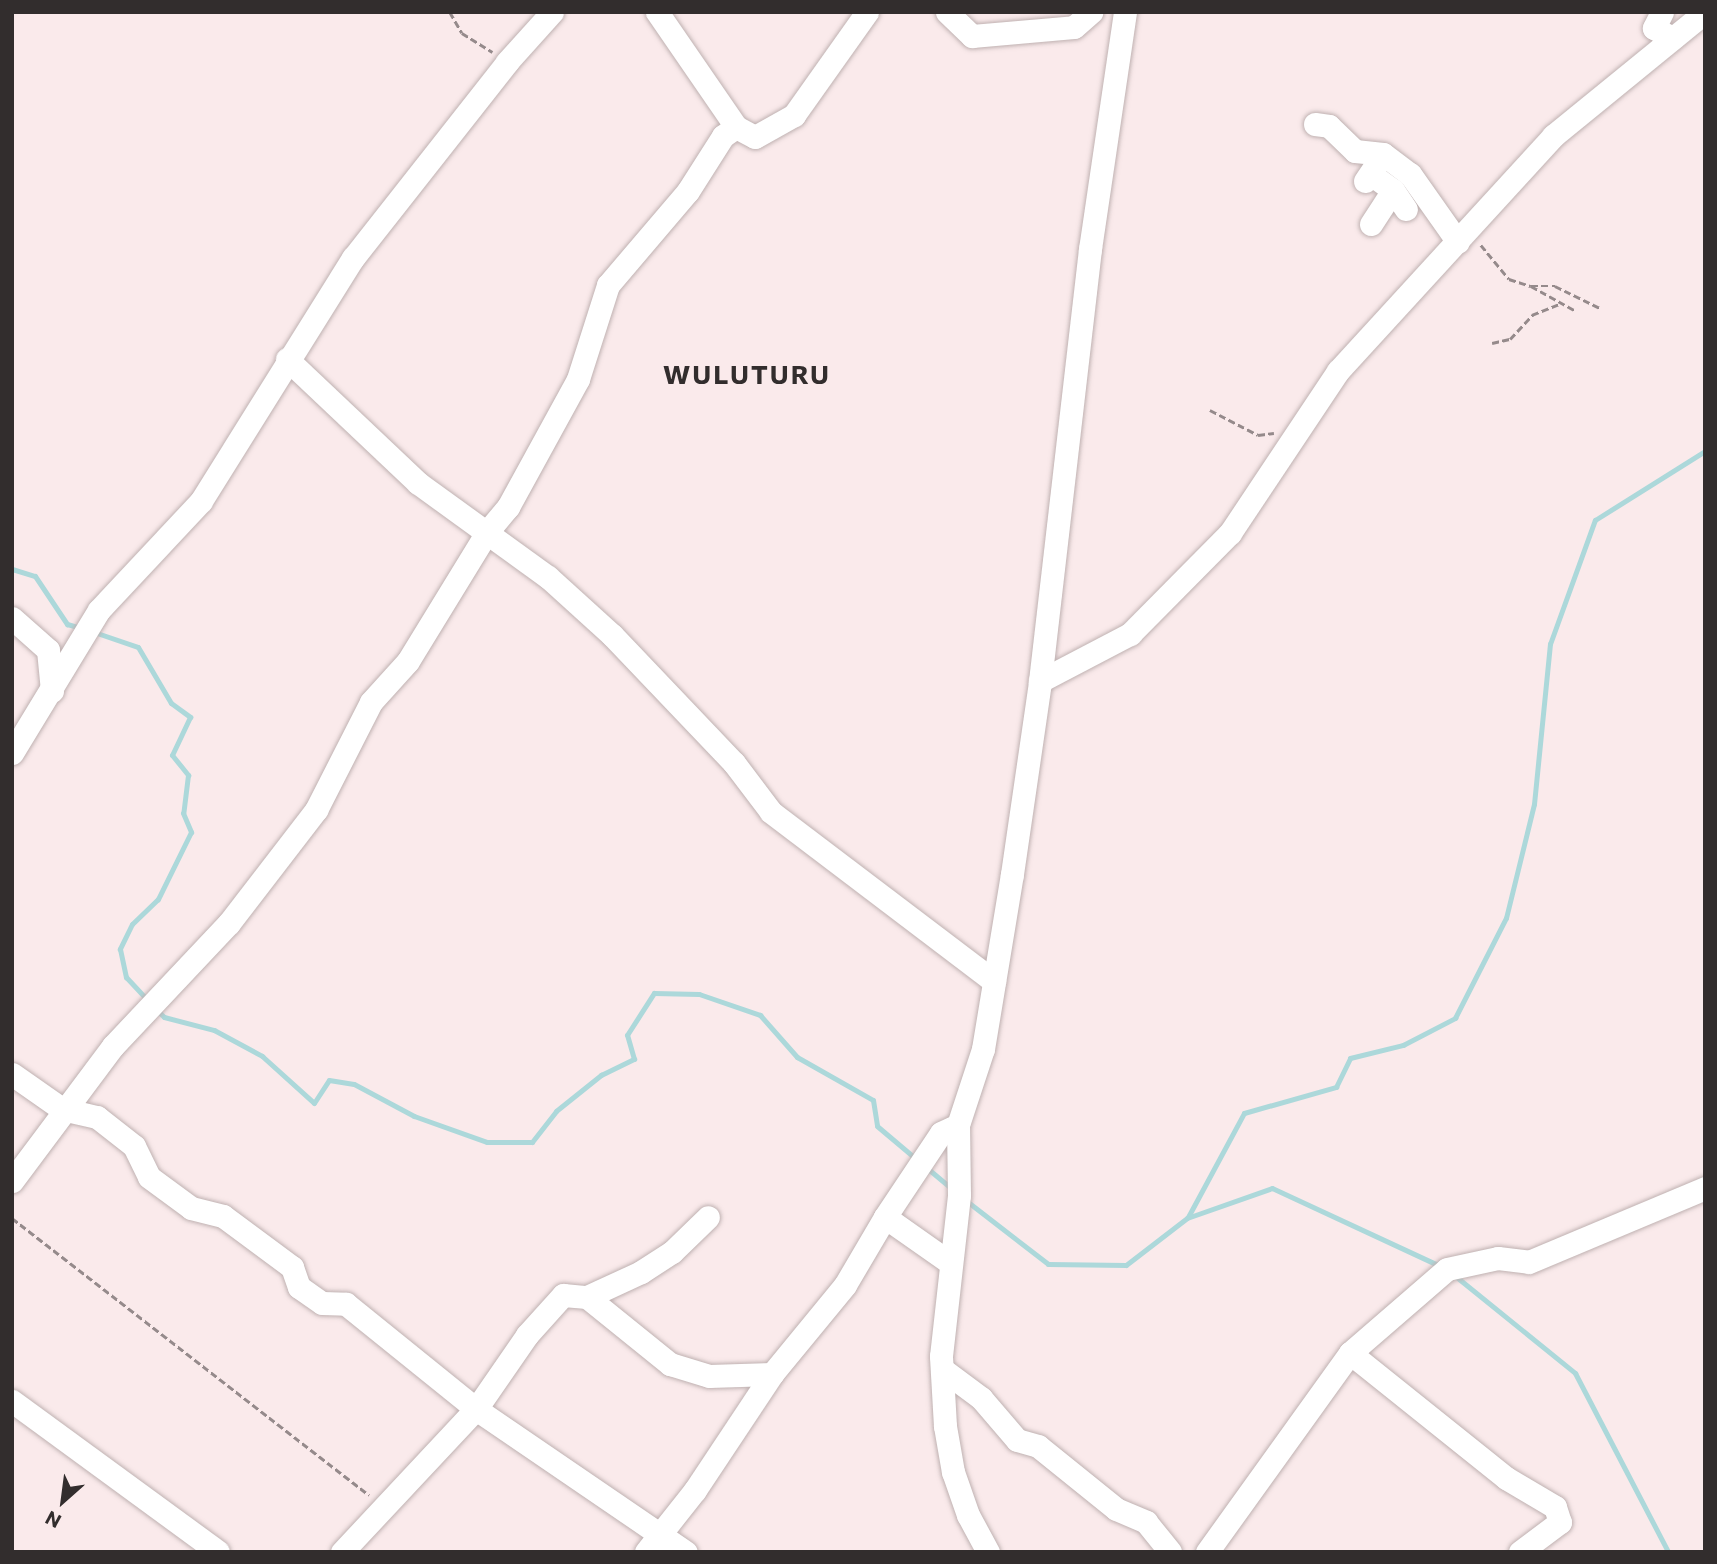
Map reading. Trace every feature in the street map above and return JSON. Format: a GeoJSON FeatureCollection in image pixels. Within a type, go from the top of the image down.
{"type":"FeatureCollection","features":[{"type":"Feature","properties":{"kind":"street"},"geometry":{"type":"LineString","coordinates":[[12,753],[88,630],[201,501],[287,359],[353,258],[507,62],[552,12]]}},
{"type":"Feature","properties":{"kind":"street"},"geometry":{"type":"LineString","coordinates":[[657,12],[736,127],[755,137],[794,115],[867,12]]}},
{"type":"Feature","properties":{"kind":"street"},"geometry":{"type":"LineString","coordinates":[[947,12],[972,36],[1074,27],[1091,12]]}},
{"type":"Feature","properties":{"kind":"street"},"geometry":{"type":"LineString","coordinates":[[988,1552],[968,1514],[953,1472],[942,1368],[949,1262],[959,1195],[958,1125],[983,1049],[995,981],[1040,681],[1090,249],[1125,12]]}},
{"type":"Feature","properties":{"kind":"street"},"geometry":{"type":"LineString","coordinates":[[1662,12],[1654,28],[1672,38]]}},
{"type":"Feature","properties":{"kind":"street"},"geometry":{"type":"LineString","coordinates":[[1040,681],[1130,634],[1230,533],[1338,371],[1553,136],[1705,12]]}},
{"type":"Feature","properties":{"kind":"street"},"geometry":{"type":"LineString","coordinates":[[1315,124],[1329,126],[1355,151],[1383,154],[1410,174],[1463,236]]}},
{"type":"Feature","properties":{"kind":"street"},"geometry":{"type":"LineString","coordinates":[[12,1181],[62,1109],[152,1004],[229,923],[316,810],[371,702],[408,662],[487,532],[508,507],[578,379],[608,285],[688,191],[723,135],[736,127]]}},
{"type":"Feature","properties":{"kind":"street"},"geometry":{"type":"LineString","coordinates":[[1371,224],[1399,200],[1368,178],[1383,154]]}},
{"type":"Feature","properties":{"kind":"street"},"geometry":{"type":"LineString","coordinates":[[287,359],[418,483],[548,578],[612,635],[734,763],[771,812],[995,981]]}},
{"type":"Feature","properties":{"kind":"street"},"geometry":{"type":"LineString","coordinates":[[12,618],[48,650],[52,691]]}},
{"type":"Feature","properties":{"kind":"street"},"geometry":{"type":"LineString","coordinates":[[12,1074],[62,1109],[97,1117],[134,1146],[149,1177],[191,1208],[223,1216],[292,1267],[299,1287],[322,1303],[345,1304],[476,1409],[653,1543],[686,1552]]}},
{"type":"Feature","properties":{"kind":"street"},"geometry":{"type":"LineString","coordinates":[[653,1543],[695,1490],[772,1374],[845,1284],[941,1133],[958,1125]]}},
{"type":"Feature","properties":{"kind":"street"},"geometry":{"type":"LineString","coordinates":[[1207,1552],[1350,1353],[1447,1269],[1498,1258],[1529,1262],[1705,1188]]}},
{"type":"Feature","properties":{"kind":"street"},"geometry":{"type":"LineString","coordinates":[[587,1297],[641,1272],[672,1252],[708,1217]]}},
{"type":"Feature","properties":{"kind":"street"},"geometry":{"type":"LineString","coordinates":[[886,1217],[949,1262]]}},
{"type":"Feature","properties":{"kind":"street"},"geometry":{"type":"LineString","coordinates":[[342,1552],[476,1409],[527,1335],[563,1294],[587,1297],[670,1364],[709,1376],[772,1374]]}},
{"type":"Feature","properties":{"kind":"street"},"geometry":{"type":"LineString","coordinates":[[1350,1353],[1506,1478],[1555,1507],[1560,1522],[1520,1552]]}},
{"type":"Feature","properties":{"kind":"street"},"geometry":{"type":"LineString","coordinates":[[942,1368],[981,1398],[1017,1440],[1038,1446],[1116,1509],[1146,1522],[1170,1552]]}},
{"type":"Feature","properties":{"kind":"street"},"geometry":{"type":"LineString","coordinates":[[12,1401],[218,1552]]}},
{"type":"Feature","properties":{"kind":"path"},"geometry":{"type":"LineString","coordinates":[[450,12],[461,33],[507,62]]}},
{"type":"Feature","properties":{"kind":"path"},"geometry":{"type":"LineString","coordinates":[[1463,236],[1509,279],[1531,286],[1559,304],[1576,311]]}},
{"type":"Feature","properties":{"kind":"path"},"geometry":{"type":"LineString","coordinates":[[1531,286],[1555,286],[1602,309]]}},
{"type":"Feature","properties":{"kind":"path"},"geometry":{"type":"LineString","coordinates":[[1492,343],[1510,339],[1532,315],[1559,304]]}},
{"type":"Feature","properties":{"kind":"path"},"geometry":{"type":"LineString","coordinates":[[1209,410],[1258,435],[1298,430]]}},
{"type":"Feature","properties":{"kind":"path"},"geometry":{"type":"LineString","coordinates":[[12,1219],[384,1507]]}},
{"type":"Feature","properties":{"kind":"waterway"},"geometry":{"type":"LineString","coordinates":[[1188,1217],[1244,1113],[1336,1087],[1350,1058],[1403,1045],[1455,1018],[1506,918],[1534,804],[1550,644],[1595,520],[1705,451]]}},
{"type":"Feature","properties":{"kind":"waterway"},"geometry":{"type":"LineString","coordinates":[[12,569],[35,576],[67,624],[81,628]]}},
{"type":"Feature","properties":{"kind":"waterway"},"geometry":{"type":"LineString","coordinates":[[94,632],[138,647],[171,703],[190,717],[172,755],[188,775],[183,813],[191,832],[158,899],[132,924],[120,949],[126,977],[149,1002]]}},
{"type":"Feature","properties":{"kind":"waterway"},"geometry":{"type":"LineString","coordinates":[[156,1009],[164,1017],[214,1030],[262,1056],[314,1103],[329,1080],[354,1084],[414,1116],[487,1142],[532,1142],[556,1111],[601,1075],[634,1059],[627,1035],[654,993],[699,994],[760,1015],[797,1057],[873,1100],[877,1126],[916,1159]]}},
{"type":"Feature","properties":{"kind":"waterway"},"geometry":{"type":"LineString","coordinates":[[927,1168],[951,1188]]}},
{"type":"Feature","properties":{"kind":"waterway"},"geometry":{"type":"LineString","coordinates":[[964,1199],[1048,1264],[1126,1265],[1187,1218],[1272,1188],[1440,1266]]}},
{"type":"Feature","properties":{"kind":"waterway"},"geometry":{"type":"LineString","coordinates":[[1454,1275],[1575,1373],[1668,1552]]}},
{"type":"Feature","properties":{"kind":"district","name":"WULUTURU"},"geometry":{"type":"Point","coordinates":[747,374]}}]}
